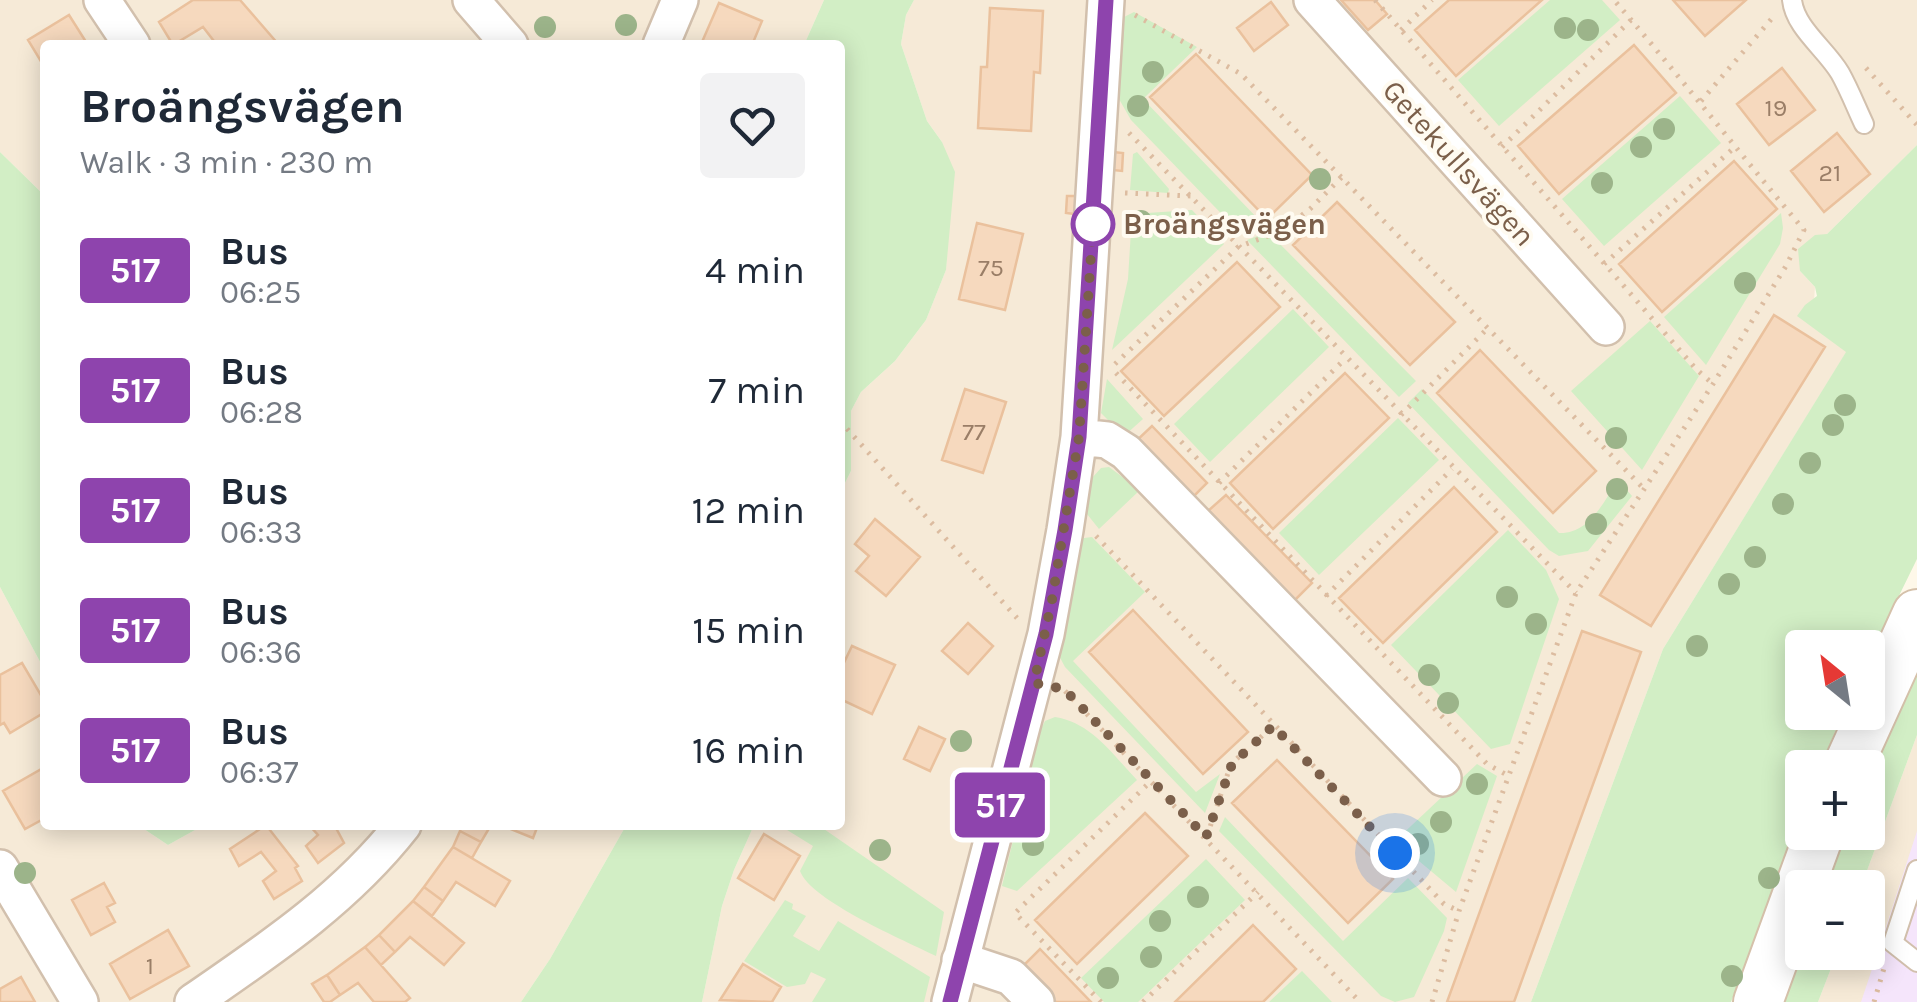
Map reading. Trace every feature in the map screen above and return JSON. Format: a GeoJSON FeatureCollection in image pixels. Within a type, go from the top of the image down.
{"type":"FeatureCollection","features":[{"type":"Feature","properties":{"kind":"street"},"geometry":{"type":"LineString","coordinates":[[102,0],[129,40]]}},
{"type":"Feature","properties":{"kind":"street"},"geometry":{"type":"LineString","coordinates":[[471,0],[506,40]]}},
{"type":"Feature","properties":{"kind":"street"},"geometry":{"type":"LineString","coordinates":[[664,40],[680,0]]}},
{"type":"Feature","properties":{"kind":"street","name":"Getekullsvägen"},"geometry":{"type":"LineString","coordinates":[[1312,0],[1606,327]]}},
{"type":"Feature","properties":{"kind":"street"},"geometry":{"type":"LineString","coordinates":[[950,1002],[1034,683],[1079,437],[1096,192],[1098,99],[1114,4]]}},
{"type":"Feature","properties":{"kind":"street"},"geometry":{"type":"LineString","coordinates":[[1079,437],[1107,440],[1126,452],[1442,778]]}},
{"type":"Feature","properties":{"kind":"street"},"geometry":{"type":"LineString","coordinates":[[1855,750],[1917,614]]}},
{"type":"Feature","properties":{"kind":"street"},"geometry":{"type":"LineString","coordinates":[[193,1002],[336,898],[398,830]]}},
{"type":"Feature","properties":{"kind":"street"},"geometry":{"type":"LineString","coordinates":[[1758,1002],[1813,850]]}},
{"type":"Feature","properties":{"kind":"street"},"geometry":{"type":"LineString","coordinates":[[0,868],[80,1002]]}},
{"type":"Feature","properties":{"kind":"street"},"geometry":{"type":"LineString","coordinates":[[960,960],[1011,977],[1036,1002]]}},
{"type":"Feature","properties":{"kind":"lane"},"geometry":{"type":"LineString","coordinates":[[1792,0],[1803,26],[1842,76],[1864,124]]}},
{"type":"Feature","properties":{"kind":"lane"},"geometry":{"type":"LineString","coordinates":[[1917,870],[1892,944],[1917,962]]}},
{"type":"Feature","properties":{"kind":"path"},"geometry":{"type":"LineString","coordinates":[[1375,0],[1713,384]]}},
{"type":"Feature","properties":{"kind":"path"},"geometry":{"type":"LineString","coordinates":[[1402,30],[1432,0]]}},
{"type":"Feature","properties":{"kind":"path"},"geometry":{"type":"LineString","coordinates":[[1432,1002],[1459,910],[1576,594],[1646,491],[1786,266],[1804,230],[1614,0]]}},
{"type":"Feature","properties":{"kind":"path"},"geometry":{"type":"LineString","coordinates":[[1114,4],[1241,74],[1646,491]]}},
{"type":"Feature","properties":{"kind":"path"},"geometry":{"type":"LineString","coordinates":[[1701,102],[1775,14]]}},
{"type":"Feature","properties":{"kind":"path"},"geometry":{"type":"LineString","coordinates":[[1502,147],[1631,20]]}},
{"type":"Feature","properties":{"kind":"path"},"geometry":{"type":"LineString","coordinates":[[1118,119],[1452,470],[1576,594]]}},
{"type":"Feature","properties":{"kind":"path"},"geometry":{"type":"LineString","coordinates":[[1604,264],[1734,148]]}},
{"type":"Feature","properties":{"kind":"path"},"geometry":{"type":"LineString","coordinates":[[1342,177],[1281,231],[1238,247],[1111,368],[1487,764],[1508,775]]}},
{"type":"Feature","properties":{"kind":"path"},"geometry":{"type":"LineString","coordinates":[[1125,194],[1191,196]]}},
{"type":"Feature","properties":{"kind":"path"},"geometry":{"type":"LineString","coordinates":[[1401,415],[1487,329]]}},
{"type":"Feature","properties":{"kind":"path"},"geometry":{"type":"LineString","coordinates":[[1219,484],[1346,358]]}},
{"type":"Feature","properties":{"kind":"path"},"geometry":{"type":"LineString","coordinates":[[845,426],[1024,626]]}},
{"type":"Feature","properties":{"kind":"path"},"geometry":{"type":"LineString","coordinates":[[1326,596],[1452,470]]}},
{"type":"Feature","properties":{"kind":"path"},"geometry":{"type":"LineString","coordinates":[[1094,534],[1444,904],[1459,910]]}},
{"type":"Feature","properties":{"kind":"path"},"geometry":{"type":"LineString","coordinates":[[1034,683],[1064,689],[1360,1002]]}},
{"type":"Feature","properties":{"kind":"path"},"geometry":{"type":"LineString","coordinates":[[1206,837],[1232,764],[1273,726]]}},
{"type":"Feature","properties":{"kind":"path"},"geometry":{"type":"LineString","coordinates":[[1100,1002],[1014,913],[1152,781]]}},
{"type":"Feature","properties":{"kind":"path"},"geometry":{"type":"LineString","coordinates":[[1142,1002],[1258,892]]}},
{"type":"Feature","properties":{"kind":"path"},"geometry":{"type":"LineString","coordinates":[[1874,1002],[1892,944]]}},
{"type":"Feature","properties":{"kind":"shaded area"},"geometry":{"type":"Polygon","coordinates":[[[0,0],[824,0],[806,40],[40,40],[40,191],[0,152],[0,0]]]}},
{"type":"Feature","properties":{"kind":"shaded area"},"geometry":{"type":"Polygon","coordinates":[[[914,0],[1917,0],[1917,145],[1827,234],[1800,271],[1815,287],[1814,301],[1847,351],[1663,649],[1531,1002],[702,1002],[722,906],[752,830],[845,830],[845,483],[851,471],[851,411],[861,392],[895,361],[926,320],[946,270],[948,227],[942,142],[927,121],[901,44],[906,15],[914,0]]]}},
{"type":"Feature","properties":{"kind":"shaded area"},"geometry":{"type":"Polygon","coordinates":[[[0,587],[40,662],[40,830],[146,830],[168,845],[195,830],[623,830],[521,1002],[0,1002],[0,587]]]}},
{"type":"Feature","properties":{"kind":"shaded area"},"geometry":{"type":"Polygon","coordinates":[[[1917,735],[1917,1002],[1818,1002],[1830,970],[1885,970],[1885,870],[1867,870],[1875,850],[1885,850],[1885,822],[1917,735]]]}},
{"type":"Feature","properties":{"kind":"shaded area"},"geometry":{"type":"Polygon","coordinates":[[[1917,831],[1917,1002],[1861,1002],[1872,970],[1885,970],[1885,930],[1917,831]]]}},
{"type":"Feature","properties":{"kind":"green space"},"geometry":{"type":"Polygon","coordinates":[[[824,0],[914,0],[906,15],[901,44],[927,121],[942,142],[955,172],[946,270],[926,320],[895,361],[861,392],[851,411],[851,471],[845,483],[845,40],[806,40],[824,0]]]}},
{"type":"Feature","properties":{"kind":"green space"},"geometry":{"type":"Polygon","coordinates":[[[1550,0],[1602,0],[1620,20],[1499,126],[1458,80],[1550,0]]]}},
{"type":"Feature","properties":{"kind":"green space"},"geometry":{"type":"Polygon","coordinates":[[[1134,12],[1197,47],[1143,99],[1261,222],[1240,233],[1131,120],[1115,92],[1122,18],[1134,12]]]}},
{"type":"Feature","properties":{"kind":"green space"},"geometry":{"type":"Polygon","coordinates":[[[1680,96],[1721,143],[1604,246],[1562,199],[1680,96]]]}},
{"type":"Feature","properties":{"kind":"green space"},"geometry":{"type":"Polygon","coordinates":[[[1917,145],[1917,559],[1882,630],[1785,630],[1785,730],[1836,730],[1827,750],[1785,750],[1785,850],[1788,850],[1731,1002],[1531,1002],[1663,649],[1846,352],[1797,316],[1817,296],[1815,287],[1800,271],[1798,249],[1815,235],[1827,234],[1917,145]]]}},
{"type":"Feature","properties":{"kind":"green space"},"geometry":{"type":"Polygon","coordinates":[[[0,152],[40,191],[40,662],[0,587],[0,152]]]}},
{"type":"Feature","properties":{"kind":"green space"},"geometry":{"type":"Polygon","coordinates":[[[1137,152],[1169,189],[1168,193],[1130,190],[1133,154],[1137,152]]]}},
{"type":"Feature","properties":{"kind":"green space"},"geometry":{"type":"Polygon","coordinates":[[[1192,210],[1224,244],[1112,350],[1128,279],[1132,214],[1192,210]]]}},
{"type":"Feature","properties":{"kind":"green space"},"geometry":{"type":"Polygon","coordinates":[[[1781,213],[1780,244],[1706,365],[1664,317],[1781,213]]]}},
{"type":"Feature","properties":{"kind":"green space"},"geometry":{"type":"Polygon","coordinates":[[[1268,232],[1416,381],[1399,397],[1247,240],[1268,232]]]}},
{"type":"Feature","properties":{"kind":"green space"},"geometry":{"type":"Polygon","coordinates":[[[1293,309],[1329,347],[1210,462],[1174,424],[1293,309]]]}},
{"type":"Feature","properties":{"kind":"green space"},"geometry":{"type":"Polygon","coordinates":[[[1650,321],[1699,376],[1642,470],[1571,391],[1650,321]]]}},
{"type":"Feature","properties":{"kind":"green space"},"geometry":{"type":"Polygon","coordinates":[[[1107,379],[1143,419],[1124,436],[1101,413],[1107,379]]]}},
{"type":"Feature","properties":{"kind":"green space"},"geometry":{"type":"Polygon","coordinates":[[[1422,389],[1559,533],[1587,523],[1618,480],[1632,496],[1588,551],[1559,556],[1408,403],[1422,389]]]}},
{"type":"Feature","properties":{"kind":"green space"},"geometry":{"type":"Polygon","coordinates":[[[1398,418],[1439,460],[1319,575],[1279,533],[1398,418]]]}},
{"type":"Feature","properties":{"kind":"green space"},"geometry":{"type":"Polygon","coordinates":[[[1109,467],[1140,490],[1099,529],[1087,514],[1092,478],[1101,468],[1109,467]]]}},
{"type":"Feature","properties":{"kind":"green space"},"geometry":{"type":"Polygon","coordinates":[[[1508,530],[1546,570],[1559,599],[1510,744],[1491,749],[1391,645],[1508,530]]]}},
{"type":"Feature","properties":{"kind":"green space"},"geometry":{"type":"Polygon","coordinates":[[[1092,537],[1145,592],[1073,661],[1196,792],[1220,774],[1205,813],[1065,667],[1057,652],[1077,539],[1092,537]]]}},
{"type":"Feature","properties":{"kind":"green space"},"geometry":{"type":"Polygon","coordinates":[[[1917,657],[1917,735],[1885,822],[1885,750],[1878,750],[1917,657]]]}},
{"type":"Feature","properties":{"kind":"green space"},"geometry":{"type":"Polygon","coordinates":[[[1055,717],[1091,733],[1137,780],[1017,891],[1002,886],[1039,733],[1045,721],[1055,717]]]}},
{"type":"Feature","properties":{"kind":"green space"},"geometry":{"type":"Polygon","coordinates":[[[1477,764],[1497,776],[1456,892],[1395,841],[1477,764]]]}},
{"type":"Feature","properties":{"kind":"green space"},"geometry":{"type":"Polygon","coordinates":[[[1225,817],[1343,941],[1408,878],[1447,918],[1414,997],[1395,1002],[1381,996],[1219,831],[1225,817]]]}},
{"type":"Feature","properties":{"kind":"green space"},"geometry":{"type":"Polygon","coordinates":[[[146,830],[195,830],[168,845],[146,830]]]}},
{"type":"Feature","properties":{"kind":"green space"},"geometry":{"type":"Polygon","coordinates":[[[623,830],[752,830],[722,906],[702,1002],[521,1002],[623,830]]]}},
{"type":"Feature","properties":{"kind":"green space"},"geometry":{"type":"Polygon","coordinates":[[[787,830],[825,830],[944,912],[936,956],[861,919],[808,883],[800,871],[813,846],[787,830]]]}},
{"type":"Feature","properties":{"kind":"green space"},"geometry":{"type":"Polygon","coordinates":[[[1839,850],[1875,850],[1867,870],[1831,870],[1839,850]]]}},
{"type":"Feature","properties":{"kind":"green space"},"geometry":{"type":"Polygon","coordinates":[[[1206,859],[1245,900],[1138,1002],[1104,1002],[1081,978],[1206,859]]]}},
{"type":"Feature","properties":{"kind":"green space"},"geometry":{"type":"Polygon","coordinates":[[[785,900],[806,916],[793,936],[819,951],[838,921],[930,977],[924,1002],[812,1002],[826,979],[811,972],[805,984],[787,987],[744,961],[785,900]]]}},
{"type":"Feature","properties":{"kind":"green space"},"geometry":{"type":"Polygon","coordinates":[[[1791,970],[1830,970],[1818,1002],[1779,1002],[1791,970]]]}},
{"type":"Feature","properties":{"kind":"green space"},"geometry":{"type":"Polygon","coordinates":[[[1302,971],[1332,1002],[1269,1002],[1302,971]]]}},
{"type":"Feature","properties":{"kind":"building"},"geometry":{"type":"Polygon","coordinates":[[[193,0],[240,0],[275,40],[213,40],[203,27],[181,40],[170,40],[159,22],[193,0]]]}},
{"type":"Feature","properties":{"kind":"building"},"geometry":{"type":"Polygon","coordinates":[[[1341,0],[1375,0],[1387,14],[1368,30],[1341,0]]]}},
{"type":"Feature","properties":{"kind":"building"},"geometry":{"type":"Polygon","coordinates":[[[1449,0],[1542,0],[1456,76],[1415,30],[1449,0]]]}},
{"type":"Feature","properties":{"kind":"building"},"geometry":{"type":"Polygon","coordinates":[[[1673,0],[1746,0],[1705,36],[1673,0]]]}},
{"type":"Feature","properties":{"kind":"building"},"geometry":{"type":"Polygon","coordinates":[[[1271,2],[1288,25],[1254,51],[1237,28],[1271,2]]]}},
{"type":"Feature","properties":{"kind":"building"},"geometry":{"type":"Polygon","coordinates":[[[719,3],[762,21],[754,40],[703,40],[719,3]]]}},
{"type":"Feature","properties":{"kind":"building"},"geometry":{"type":"Polygon","coordinates":[[[990,8],[1043,11],[1040,73],[1034,72],[1031,131],[978,128],[981,67],[987,67],[990,8]]]}},
{"type":"Feature","properties":{"kind":"building"},"geometry":{"type":"Polygon","coordinates":[[[69,15],[85,40],[40,40],[40,60],[28,40],[69,15]]]}},
{"type":"Feature","properties":{"kind":"building"},"geometry":{"type":"Polygon","coordinates":[[[1634,45],[1676,93],[1559,194],[1518,146],[1634,45]]]}},
{"type":"Feature","properties":{"kind":"building"},"geometry":{"type":"Polygon","coordinates":[[[1196,54],[1312,175],[1267,219],[1150,97],[1196,54]]]}},
{"type":"Feature","properties":{"kind":"building"},"geometry":{"type":"Polygon","coordinates":[[[1782,68],[1815,110],[1769,145],[1737,104],[1782,68]]]}},
{"type":"Feature","properties":{"kind":"building"},"geometry":{"type":"Polygon","coordinates":[[[1837,133],[1870,174],[1824,212],[1791,171],[1837,133]]]}},
{"type":"Feature","properties":{"kind":"building"},"geometry":{"type":"Polygon","coordinates":[[[1113,152],[1123,153],[1122,171],[1112,170],[1113,152]]]}},
{"type":"Feature","properties":{"kind":"building"},"geometry":{"type":"Polygon","coordinates":[[[1734,161],[1777,209],[1662,312],[1619,264],[1734,161]]]}},
{"type":"Feature","properties":{"kind":"building"},"geometry":{"type":"Polygon","coordinates":[[[1067,196],[1076,196],[1075,214],[1066,213],[1067,196]]]}},
{"type":"Feature","properties":{"kind":"building"},"geometry":{"type":"Polygon","coordinates":[[[1337,202],[1455,322],[1410,365],[1293,245],[1337,202]]]}},
{"type":"Feature","properties":{"kind":"building"},"geometry":{"type":"Polygon","coordinates":[[[977,223],[1023,234],[1005,310],[959,299],[977,223]]]}},
{"type":"Feature","properties":{"kind":"building"},"geometry":{"type":"Polygon","coordinates":[[[1237,262],[1280,307],[1164,416],[1121,371],[1237,262]]]}},
{"type":"Feature","properties":{"kind":"building"},"geometry":{"type":"Polygon","coordinates":[[[1774,315],[1825,347],[1651,626],[1600,595],[1774,315]]]}},
{"type":"Feature","properties":{"kind":"building"},"geometry":{"type":"Polygon","coordinates":[[[1480,350],[1596,471],[1553,513],[1437,393],[1480,350]]]}},
{"type":"Feature","properties":{"kind":"building"},"geometry":{"type":"Polygon","coordinates":[[[1345,373],[1389,418],[1273,529],[1230,483],[1345,373]]]}},
{"type":"Feature","properties":{"kind":"building"},"geometry":{"type":"Polygon","coordinates":[[[965,389],[1006,402],[983,473],[942,460],[965,389]]]}},
{"type":"Feature","properties":{"kind":"building"},"geometry":{"type":"Polygon","coordinates":[[[1152,426],[1207,483],[1191,499],[1135,442],[1152,426]]]}},
{"type":"Feature","properties":{"kind":"building"},"geometry":{"type":"Polygon","coordinates":[[[1454,487],[1497,532],[1383,643],[1339,598],[1454,487]]]}},
{"type":"Feature","properties":{"kind":"building"},"geometry":{"type":"Polygon","coordinates":[[[1226,495],[1312,583],[1295,600],[1208,511],[1226,495]]]}},
{"type":"Feature","properties":{"kind":"building"},"geometry":{"type":"Polygon","coordinates":[[[875,519],[920,557],[886,596],[856,571],[869,556],[855,544],[875,519]]]}},
{"type":"Feature","properties":{"kind":"building"},"geometry":{"type":"Polygon","coordinates":[[[1133,610],[1248,732],[1203,774],[1089,652],[1133,610]]]}},
{"type":"Feature","properties":{"kind":"building"},"geometry":{"type":"Polygon","coordinates":[[[968,623],[993,646],[968,674],[942,651],[968,623]]]}},
{"type":"Feature","properties":{"kind":"building"},"geometry":{"type":"Polygon","coordinates":[[[1582,631],[1641,652],[1514,1002],[1447,1002],[1582,631]]]}},
{"type":"Feature","properties":{"kind":"building"},"geometry":{"type":"Polygon","coordinates":[[[852,646],[895,665],[872,714],[845,701],[845,661],[852,646]]]}},
{"type":"Feature","properties":{"kind":"building"},"geometry":{"type":"Polygon","coordinates":[[[22,663],[40,694],[40,715],[10,733],[4,723],[0,725],[0,675],[22,663]]]}},
{"type":"Feature","properties":{"kind":"building"},"geometry":{"type":"Polygon","coordinates":[[[919,727],[945,739],[930,771],[904,759],[919,727]]]}},
{"type":"Feature","properties":{"kind":"building"},"geometry":{"type":"Polygon","coordinates":[[[1277,760],[1393,879],[1348,923],[1232,803],[1277,760]]]}},
{"type":"Feature","properties":{"kind":"building"},"geometry":{"type":"Polygon","coordinates":[[[40,770],[40,821],[25,829],[3,791],[40,770]]]}},
{"type":"Feature","properties":{"kind":"building"},"geometry":{"type":"Polygon","coordinates":[[[1145,813],[1188,856],[1077,964],[1035,920],[1145,813]]]}},
{"type":"Feature","properties":{"kind":"building"},"geometry":{"type":"Polygon","coordinates":[[[258,830],[270,830],[298,866],[295,868],[302,881],[274,899],[263,881],[276,871],[261,852],[239,866],[230,849],[258,830]]]}},
{"type":"Feature","properties":{"kind":"building"},"geometry":{"type":"Polygon","coordinates":[[[314,830],[337,830],[344,843],[318,863],[306,846],[318,835],[314,830]]]}},
{"type":"Feature","properties":{"kind":"building"},"geometry":{"type":"Polygon","coordinates":[[[460,830],[488,830],[481,842],[460,830]]]}},
{"type":"Feature","properties":{"kind":"building"},"geometry":{"type":"Polygon","coordinates":[[[513,830],[536,830],[533,838],[513,830]]]}},
{"type":"Feature","properties":{"kind":"building"},"geometry":{"type":"Polygon","coordinates":[[[460,831],[481,842],[472,858],[453,847],[460,831]]]}},
{"type":"Feature","properties":{"kind":"building"},"geometry":{"type":"Polygon","coordinates":[[[764,834],[800,856],[774,900],[738,878],[764,834]]]}},
{"type":"Feature","properties":{"kind":"building"},"geometry":{"type":"Polygon","coordinates":[[[453,847],[510,881],[495,906],[456,882],[443,901],[424,887],[453,847]]]}},
{"type":"Feature","properties":{"kind":"building"},"geometry":{"type":"Polygon","coordinates":[[[104,883],[115,903],[107,907],[115,922],[91,935],[72,900],[104,883]]]}},
{"type":"Feature","properties":{"kind":"building"},"geometry":{"type":"Polygon","coordinates":[[[424,887],[443,901],[432,916],[413,901],[424,887]]]}},
{"type":"Feature","properties":{"kind":"building"},"geometry":{"type":"Polygon","coordinates":[[[413,901],[464,943],[444,965],[410,937],[395,952],[379,935],[413,901]]]}},
{"type":"Feature","properties":{"kind":"building"},"geometry":{"type":"Polygon","coordinates":[[[1253,925],[1296,969],[1263,1002],[1175,1002],[1253,925]]]}},
{"type":"Feature","properties":{"kind":"building"},"geometry":{"type":"Polygon","coordinates":[[[168,930],[189,966],[130,999],[110,964],[168,930]]]}},
{"type":"Feature","properties":{"kind":"building"},"geometry":{"type":"Polygon","coordinates":[[[379,935],[395,952],[381,965],[365,947],[379,935]]]}},
{"type":"Feature","properties":{"kind":"building"},"geometry":{"type":"Polygon","coordinates":[[[365,947],[410,998],[405,1002],[374,1002],[358,983],[340,995],[327,975],[365,947]]]}},
{"type":"Feature","properties":{"kind":"building"},"geometry":{"type":"Polygon","coordinates":[[[1040,949],[1091,1002],[1056,1002],[1022,967],[1040,949]]]}},
{"type":"Feature","properties":{"kind":"building"},"geometry":{"type":"Polygon","coordinates":[[[743,964],[781,987],[772,1002],[720,1000],[743,964]]]}},
{"type":"Feature","properties":{"kind":"building"},"geometry":{"type":"Polygon","coordinates":[[[327,975],[340,995],[324,1002],[312,984],[327,975]]]}},
{"type":"Feature","properties":{"kind":"building"},"geometry":{"type":"Polygon","coordinates":[[[21,977],[35,1002],[0,1002],[0,989],[21,977]]]}},
{"type":"Feature","properties":{"kind":"bus line","name":"517"},"geometry":{"type":"LineString","coordinates":[[950,1002],[1046,634],[1065,530],[1079,437],[1106,0]]}},
{"type":"Feature","properties":{"kind":"place","name":"Broängsvägen"},"geometry":{"type":"Point","coordinates":[1093,224]}},
{"type":"Feature","properties":{"kind":"route"},"geometry":{"type":"LineString","coordinates":[[1093,224],[1079,437],[1034,683],[1064,689],[1206,837],[1232,764],[1273,726],[1395,853]]}}]}
